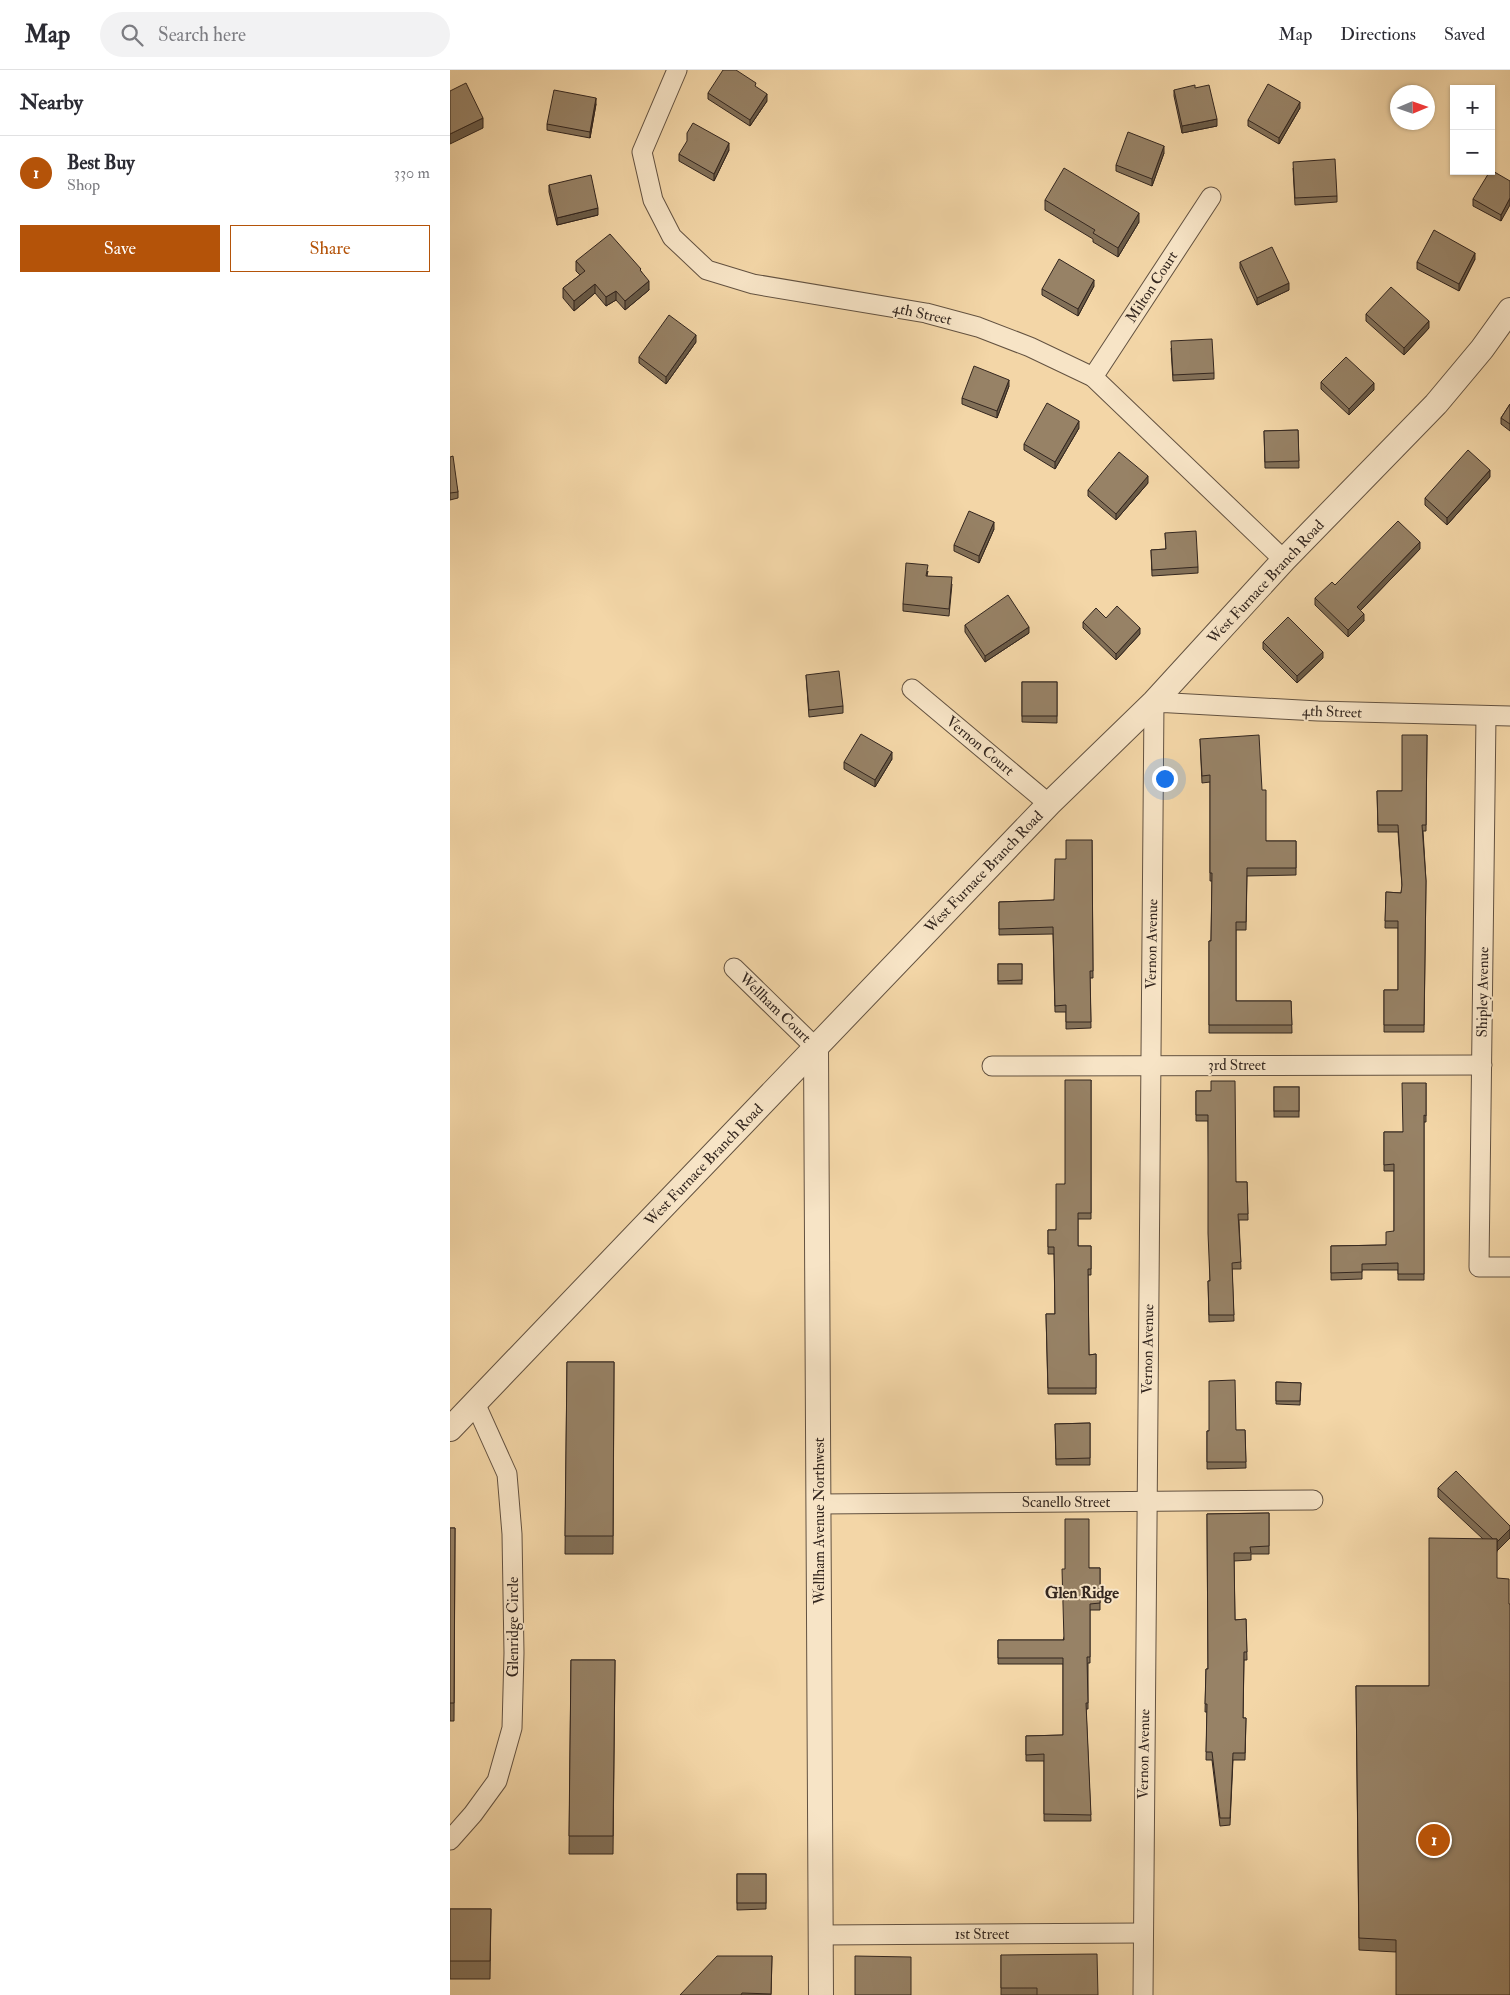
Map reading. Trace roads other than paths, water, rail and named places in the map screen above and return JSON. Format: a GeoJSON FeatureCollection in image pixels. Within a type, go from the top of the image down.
{"type":"FeatureCollection","features":[{"type":"Feature","properties":{"kind":"street","name":"4th Street"},"geometry":{"type":"LineString","coordinates":[[677,70],[642,152],[653,200],[672,237],[707,270],[753,284],[926,313],[978,327],[1030,346],[1093,377],[1284,560]]}},
{"type":"Feature","properties":{"kind":"street","name":"Milton Court"},"geometry":{"type":"LineString","coordinates":[[1093,377],[1211,197]]}},
{"type":"Feature","properties":{"kind":"street","name":"West Furnace Branch Road"},"geometry":{"type":"LineString","coordinates":[[450,1428],[1049,804],[1154,702],[1284,560],[1436,404],[1482,349],[1510,310]]}},
{"type":"Feature","properties":{"kind":"street","name":"Vernon Court"},"geometry":{"type":"LineString","coordinates":[[912,688],[1049,804]]}},
{"type":"Feature","properties":{"kind":"street","name":"4th Street"},"geometry":{"type":"LineString","coordinates":[[1154,702],[1318,712],[1510,716]]}},
{"type":"Feature","properties":{"kind":"street","name":"Vernon Avenue"},"geometry":{"type":"LineString","coordinates":[[1143,1995],[1142,1933],[1154,702]]}},
{"type":"Feature","properties":{"kind":"street","name":"Shipley Avenue"},"geometry":{"type":"LineString","coordinates":[[1486,716],[1479,1267],[1510,1267]]}},
{"type":"Feature","properties":{"kind":"street","name":"Wellham Court"},"geometry":{"type":"LineString","coordinates":[[734,968],[816,1048]]}},
{"type":"Feature","properties":{"kind":"street","name":"Wellham Avenue Northwest"},"geometry":{"type":"LineString","coordinates":[[816,1048],[821,1995]]}},
{"type":"Feature","properties":{"kind":"street","name":"3rd Street"},"geometry":{"type":"LineString","coordinates":[[992,1066],[1482,1065]]}},
{"type":"Feature","properties":{"kind":"street","name":"Glenridge Circle"},"geometry":{"type":"LineString","coordinates":[[450,1840],[497,1781],[512,1728],[514,1653],[512,1534],[507,1474],[475,1403]]}},
{"type":"Feature","properties":{"kind":"street","name":"Scanello Street"},"geometry":{"type":"LineString","coordinates":[[819,1504],[1313,1500]]}},
{"type":"Feature","properties":{"kind":"street","name":"1st Street"},"geometry":{"type":"LineString","coordinates":[[822,1935],[1142,1933]]}},
{"type":"Feature","properties":{"kind":"place","name":"Best Buy"},"geometry":{"type":"Point","coordinates":[1434,1840]}},
{"type":"Feature","properties":{"kind":"district","name":"Glen Ridge"},"geometry":{"type":"Point","coordinates":[1082,1593]}}]}
